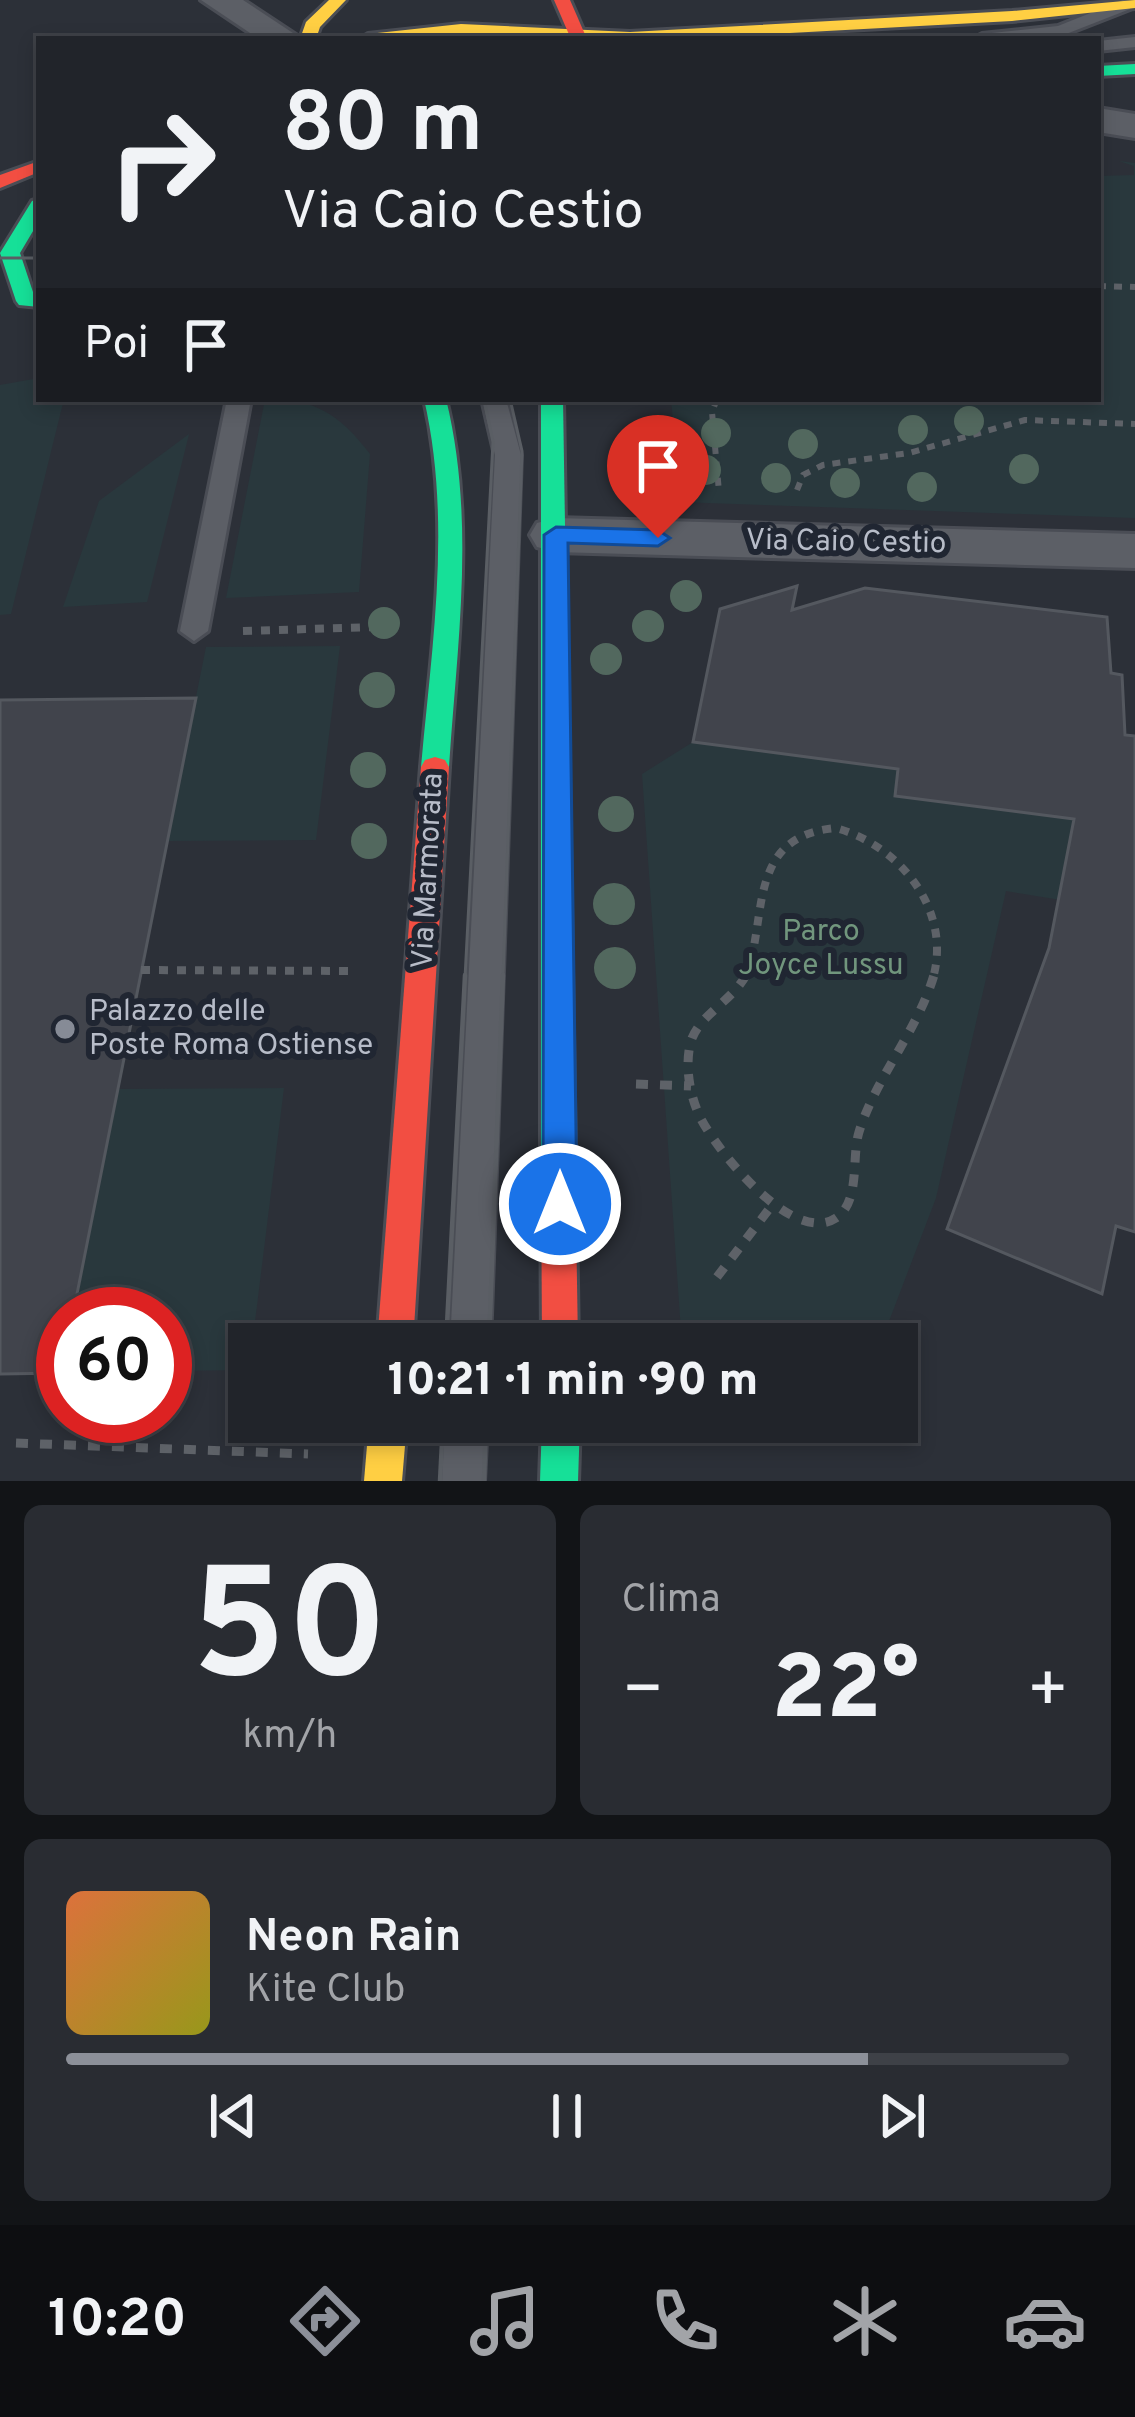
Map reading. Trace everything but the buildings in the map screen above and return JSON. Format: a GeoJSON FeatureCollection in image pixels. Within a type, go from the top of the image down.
{"type":"FeatureCollection","features":[{"type":"Feature","properties":{"kind":"main road"},"geometry":{"type":"LineString","coordinates":[[309,36],[312,26],[338,0]]}},
{"type":"Feature","properties":{"kind":"main road"},"geometry":{"type":"LineString","coordinates":[[470,35],[576,22],[1010,8],[1129,9]]}},
{"type":"Feature","properties":{"kind":"main road"},"geometry":{"type":"LineString","coordinates":[[1101,71],[1135,69]]}},
{"type":"Feature","properties":{"kind":"main road"},"geometry":{"type":"LineString","coordinates":[[0,182],[36,167]]}},
{"type":"Feature","properties":{"kind":"main road"},"geometry":{"type":"LineString","coordinates":[[22,301],[18,241],[36,210]]}},
{"type":"Feature","properties":{"kind":"main road","name":"Via Marmorata"},"geometry":{"type":"LineString","coordinates":[[396,1323],[443,619],[447,453],[444,416],[437,402]]}},
{"type":"Feature","properties":{"kind":"main road"},"geometry":{"type":"LineString","coordinates":[[552,402],[560,1323]]}},
{"type":"Feature","properties":{"kind":"main road"},"geometry":{"type":"LineString","coordinates":[[383,1481],[386,1443]]}},
{"type":"Feature","properties":{"kind":"main road"},"geometry":{"type":"LineString","coordinates":[[559,1481],[560,1443]]}},
{"type":"Feature","properties":{"kind":"street"},"geometry":{"type":"LineString","coordinates":[[218,0],[279,36]]}},
{"type":"Feature","properties":{"kind":"street"},"geometry":{"type":"LineString","coordinates":[[1101,120],[1135,126]]}},
{"type":"Feature","properties":{"kind":"street","name":"Via Caio Cestio"},"geometry":{"type":"LineString","coordinates":[[556,535],[1135,551]]}},
{"type":"Feature","properties":{"kind":"lane"},"geometry":{"type":"LineString","coordinates":[[1010,8],[1085,23]]}},
{"type":"Feature","properties":{"kind":"lane"},"geometry":{"type":"LineString","coordinates":[[1022,36],[1048,34],[1129,9]]}},
{"type":"Feature","properties":{"kind":"lane"},"geometry":{"type":"LineString","coordinates":[[1101,46],[1135,43]]}},
{"type":"Feature","properties":{"kind":"lane"},"geometry":{"type":"LineString","coordinates":[[194,631],[238,402]]}},
{"type":"Feature","properties":{"kind":"lane","name":"Via Marmorata"},"geometry":{"type":"LineString","coordinates":[[471,1323],[508,455],[495,402]]}},
{"type":"Feature","properties":{"kind":"lane"},"geometry":{"type":"LineString","coordinates":[[463,1481],[465,1443]]}},
{"type":"Feature","properties":{"kind":"path"},"geometry":{"type":"LineString","coordinates":[[1101,286],[1135,287]]}},
{"type":"Feature","properties":{"kind":"path"},"geometry":{"type":"LineString","coordinates":[[716,402],[712,412],[719,494],[738,495]]}},
{"type":"Feature","properties":{"kind":"path"},"geometry":{"type":"LineString","coordinates":[[777,496],[796,497],[803,475],[823,465],[909,453],[1000,424],[1135,424]]}},
{"type":"Feature","properties":{"kind":"path"},"geometry":{"type":"LineString","coordinates":[[235,631],[366,630]]}},
{"type":"Feature","properties":{"kind":"path"},"geometry":{"type":"LineString","coordinates":[[817,829],[854,832],[915,880],[937,921],[938,943],[923,1012],[860,1127],[851,1200],[837,1218],[818,1225],[800,1223],[773,1204],[700,1118],[692,1086],[690,1042],[698,1027],[736,994],[748,972],[758,885],[800,837],[817,829]]}},
{"type":"Feature","properties":{"kind":"path"},"geometry":{"type":"LineString","coordinates":[[141,970],[364,971]]}},
{"type":"Feature","properties":{"kind":"path"},"geometry":{"type":"LineString","coordinates":[[636,1084],[692,1086]]}},
{"type":"Feature","properties":{"kind":"path"},"geometry":{"type":"LineString","coordinates":[[717,1277],[773,1204]]}},
{"type":"Feature","properties":{"kind":"path"},"geometry":{"type":"LineString","coordinates":[[16,1443],[314,1455]]}},
{"type":"Feature","properties":{"kind":"green space"},"geometry":{"type":"Polygon","coordinates":[[[1119,161],[1135,163],[1135,518],[680,502],[671,402],[1101,402],[1101,176],[1134,175],[1134,166],[1119,161]]]}},
{"type":"Feature","properties":{"kind":"green space"},"geometry":{"type":"Polygon","coordinates":[[[36,379],[36,402],[63,402],[11,614],[0,615],[0,385],[36,379]]]}},
{"type":"Feature","properties":{"kind":"green space"},"geometry":{"type":"Polygon","coordinates":[[[264,402],[299,402],[325,412],[370,454],[359,592],[226,598],[264,402]]]}},
{"type":"Feature","properties":{"kind":"green space"},"geometry":{"type":"Polygon","coordinates":[[[189,434],[147,602],[63,607],[99,501],[189,434]]]}},
{"type":"Feature","properties":{"kind":"green space"},"geometry":{"type":"Polygon","coordinates":[[[340,646],[316,840],[167,841],[206,647],[340,646]]]}},
{"type":"Feature","properties":{"kind":"green space","name":"Parco Joyce Lussu"},"geometry":{"type":"Polygon","coordinates":[[[693,742],[898,769],[896,796],[1135,828],[1061,900],[1006,891],[936,1198],[888,1323],[680,1323],[642,774],[693,742]]]}},
{"type":"Feature","properties":{"kind":"green space"},"geometry":{"type":"Polygon","coordinates":[[[284,1088],[255,1323],[228,1323],[228,1370],[192,1371],[192,1287],[78,1287],[117,1089],[284,1088]]]}},
{"type":"Feature","properties":{"kind":"tram line"},"geometry":{"type":"LineString","coordinates":[[0,258],[36,258]]}},
{"type":"Feature","properties":{"kind":"tram line"},"geometry":{"type":"LineString","coordinates":[[465,978],[493,442],[485,402]]}},
{"type":"Feature","properties":{"kind":"tram line"},"geometry":{"type":"LineString","coordinates":[[503,978],[522,451],[511,402]]}},
{"type":"Feature","properties":{"kind":"tram line"},"geometry":{"type":"LineString","coordinates":[[447,1323],[465,975]]}},
{"type":"Feature","properties":{"kind":"tram line"},"geometry":{"type":"LineString","coordinates":[[490,1323],[503,975]]}},
{"type":"Feature","properties":{"kind":"tram line"},"geometry":{"type":"LineString","coordinates":[[440,1481],[442,1443]]}},
{"type":"Feature","properties":{"kind":"tram line"},"geometry":{"type":"LineString","coordinates":[[484,1481],[485,1443]]}},
{"type":"Feature","properties":{"kind":"traffic: fast"},"geometry":{"type":"LineString","coordinates":[[1101,71],[1135,69]]}},
{"type":"Feature","properties":{"kind":"traffic: fast"},"geometry":{"type":"LineString","coordinates":[[36,210],[10,253],[26,301],[36,301]]}},
{"type":"Feature","properties":{"kind":"traffic: fast"},"geometry":{"type":"LineString","coordinates":[[435,767],[452,533],[445,441],[436,402]]}},
{"type":"Feature","properties":{"kind":"traffic: fast"},"geometry":{"type":"LineString","coordinates":[[552,402],[558,1159]]}},
{"type":"Feature","properties":{"kind":"traffic: fast"},"geometry":{"type":"LineString","coordinates":[[559,1481],[560,1443]]}},
{"type":"Feature","properties":{"kind":"traffic: slow"},"geometry":{"type":"LineString","coordinates":[[309,36],[312,25],[338,0]]}},
{"type":"Feature","properties":{"kind":"traffic: slow"},"geometry":{"type":"LineString","coordinates":[[648,36],[1012,16],[1135,3]]}},
{"type":"Feature","properties":{"kind":"traffic: slow"},"geometry":{"type":"LineString","coordinates":[[396,36],[461,29],[609,36]]}},
{"type":"Feature","properties":{"kind":"traffic: slow"},"geometry":{"type":"LineString","coordinates":[[383,1481],[386,1443]]}},
{"type":"Feature","properties":{"kind":"traffic: jam"},"geometry":{"type":"LineString","coordinates":[[562,0],[578,36]]}},
{"type":"Feature","properties":{"kind":"traffic: jam"},"geometry":{"type":"LineString","coordinates":[[0,182],[36,167]]}},
{"type":"Feature","properties":{"kind":"traffic: jam"},"geometry":{"type":"LineString","coordinates":[[396,1323],[435,767]]}},
{"type":"Feature","properties":{"kind":"traffic: jam"},"geometry":{"type":"LineString","coordinates":[[558,1159],[560,1323]]}},
{"type":"Feature","properties":{"kind":"place","name":"Palazzo delle Poste Roma Ostiense"},"geometry":{"type":"Point","coordinates":[65,1029]}},
{"type":"Feature","properties":{"kind":"route"},"geometry":{"type":"LineString","coordinates":[[560,1204],[556,535],[658,538]]}}]}
